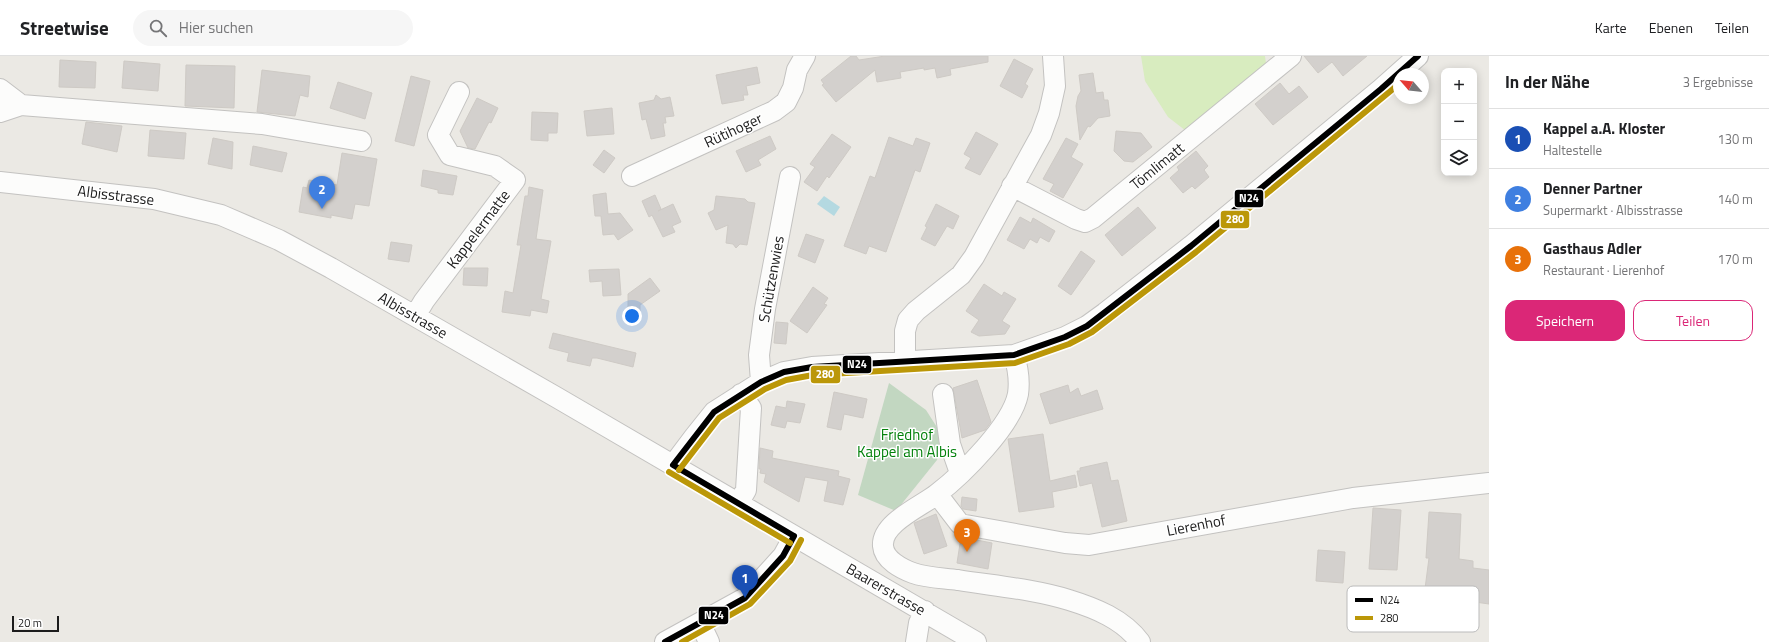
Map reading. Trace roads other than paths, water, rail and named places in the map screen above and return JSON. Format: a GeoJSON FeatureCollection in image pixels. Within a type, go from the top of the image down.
{"type":"FeatureCollection","features":[{"type":"Feature","properties":{"kind":"street","name":"Rütihoger"},"geometry":{"type":"LineString","coordinates":[[632,176],[774,111],[786,102],[793,88],[797,70],[805,56]]}},
{"type":"Feature","properties":{"kind":"street"},"geometry":{"type":"LineString","coordinates":[[905,361],[905,331],[908,320],[916,311],[961,275],[974,257],[1041,135],[1049,113],[1055,86],[1053,56]]}},
{"type":"Feature","properties":{"kind":"street","name":"Tömlimatt"},"geometry":{"type":"LineString","coordinates":[[1012,186],[1076,219],[1085,222],[1093,218],[1291,56]]}},
{"type":"Feature","properties":{"kind":"street"},"geometry":{"type":"LineString","coordinates":[[673,465],[714,412],[760,382],[784,372],[812,367],[1014,355],[1065,337],[1087,326],[1197,241],[1382,89],[1418,56]]}},
{"type":"Feature","properties":{"kind":"street"},"geometry":{"type":"LineString","coordinates":[[0,89],[21,105]]}},
{"type":"Feature","properties":{"kind":"street","name":"Kappelermatte"},"geometry":{"type":"LineString","coordinates":[[415,316],[424,301],[515,180],[495,166],[450,155],[438,135],[460,92]]}},
{"type":"Feature","properties":{"kind":"street"},"geometry":{"type":"LineString","coordinates":[[0,112],[21,105],[262,124],[361,141]]}},
{"type":"Feature","properties":{"kind":"street","name":"Schützenwies"},"geometry":{"type":"LineString","coordinates":[[760,382],[759,355],[765,309],[790,178]]}},
{"type":"Feature","properties":{"kind":"street","name":"Albisstrasse"},"geometry":{"type":"LineString","coordinates":[[0,182],[154,199],[221,215],[280,240],[415,316],[794,536]]}},
{"type":"Feature","properties":{"kind":"street"},"geometry":{"type":"LineString","coordinates":[[1014,355],[1019,377],[1018,394],[1012,413],[994,436],[960,473],[937,494],[894,523],[886,533],[883,541],[883,548],[888,557],[895,564],[908,571],[925,576],[1028,590],[1068,599],[1091,607],[1115,618],[1140,642]]}},
{"type":"Feature","properties":{"kind":"street"},"geometry":{"type":"LineString","coordinates":[[738,504],[746,490],[751,408],[741,394]]}},
{"type":"Feature","properties":{"kind":"street"},"geometry":{"type":"LineString","coordinates":[[943,394],[950,444],[960,473]]}},
{"type":"Feature","properties":{"kind":"street","name":"Lierenhof"},"geometry":{"type":"LineString","coordinates":[[937,494],[960,524],[1065,543],[1089,545],[1353,498],[1480,484]]}},
{"type":"Feature","properties":{"kind":"street"},"geometry":{"type":"LineString","coordinates":[[665,642],[745,598],[783,556],[794,536]]}},
{"type":"Feature","properties":{"kind":"street","name":"Baarerstrasse"},"geometry":{"type":"LineString","coordinates":[[794,536],[976,642]]}},
{"type":"Feature","properties":{"kind":"street"},"geometry":{"type":"LineString","coordinates":[[916,642],[918,623],[925,611]]}},
{"type":"Feature","properties":{"kind":"street"},"geometry":{"type":"LineString","coordinates":[[700,623],[709,642]]}},
{"type":"Feature","properties":{"kind":"water"},"geometry":{"type":"Polygon","coordinates":[[[824,196],[840,207],[834,216],[817,204],[824,196]]]}},
{"type":"Feature","properties":{"kind":"place","name":"Denner Partner"},"geometry":{"type":"Point","coordinates":[322,209]}},
{"type":"Feature","properties":{"kind":"place","name":"Gasthaus Adler"},"geometry":{"type":"Point","coordinates":[967,552]}},
{"type":"Feature","properties":{"kind":"place","name":"Kappel a.A. Kloster"},"geometry":{"type":"Point","coordinates":[745,598]}},
{"type":"Feature","properties":{"kind":"park label","name":"Friedhof Kappel am Albis"},"geometry":{"type":"Point","coordinates":[907,442]}}]}
